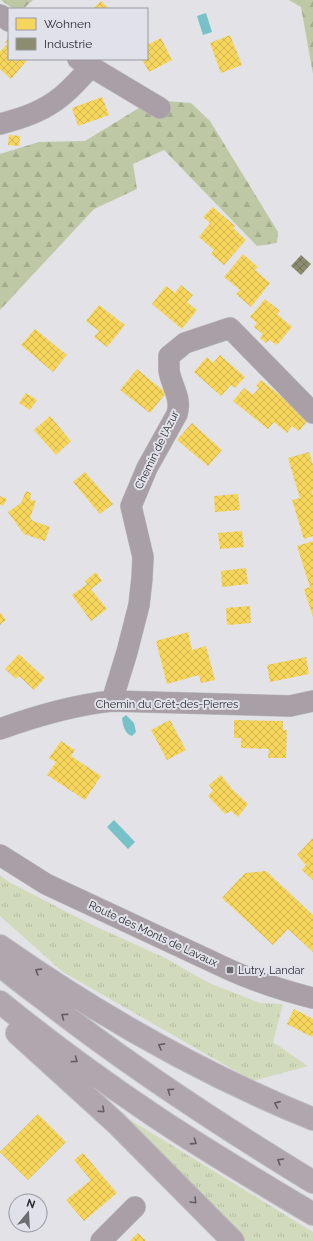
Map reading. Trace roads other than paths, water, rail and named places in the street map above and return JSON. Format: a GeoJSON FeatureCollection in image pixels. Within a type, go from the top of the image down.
{"type":"FeatureCollection","features":[{"type":"Feature","properties":{"kind":"highway"},"geometry":{"type":"LineString","coordinates":[[0,946],[108,1016],[152,1042],[239,1087],[313,1119]]}},
{"type":"Feature","properties":{"kind":"highway"},"geometry":{"type":"LineString","coordinates":[[0,965],[65,1016],[133,1066],[205,1114],[313,1182]]}},
{"type":"Feature","properties":{"kind":"highway"},"geometry":{"type":"LineString","coordinates":[[0,1002],[87,1069],[154,1116],[313,1214]]}},
{"type":"Feature","properties":{"kind":"highway"},"geometry":{"type":"LineString","coordinates":[[0,1018],[54,1065],[116,1123],[233,1241]]}},
{"type":"Feature","properties":{"kind":"street"},"geometry":{"type":"LineString","coordinates":[[0,124],[32,114],[49,105],[63,95],[85,63],[160,108]]}},
{"type":"Feature","properties":{"kind":"street","name":"Chemin de l'Azur"},"geometry":{"type":"LineString","coordinates":[[112,701],[139,605],[142,578],[143,557],[131,506],[147,468],[177,414],[179,407],[178,397],[169,370],[169,356],[185,343],[230,328],[313,413]]}},
{"type":"Feature","properties":{"kind":"street","name":"Chemin du Crêt-des-Pierres"},"geometry":{"type":"LineString","coordinates":[[0,729],[22,721],[91,703],[112,701],[290,706],[313,701]]}},
{"type":"Feature","properties":{"kind":"street","name":"Route des Monts de Lavaux"},"geometry":{"type":"LineString","coordinates":[[0,855],[46,884],[230,970],[294,994],[313,998]]}},
{"type":"Feature","properties":{"kind":"street"},"geometry":{"type":"LineString","coordinates":[[101,1241],[135,1207]]}},
{"type":"Feature","properties":{"kind":"water"},"geometry":{"type":"Polygon","coordinates":[[[206,13],[212,32],[203,35],[197,16],[206,13]]]}},
{"type":"Feature","properties":{"kind":"water"},"geometry":{"type":"Polygon","coordinates":[[[126,715],[134,723],[136,732],[132,736],[127,733],[123,726],[122,718],[126,715]]]}},
{"type":"Feature","properties":{"kind":"water"},"geometry":{"type":"Polygon","coordinates":[[[114,820],[135,842],[128,849],[107,827],[114,820]]]}},
{"type":"Feature","properties":{"kind":"place","name":"Lutry, Landar"},"geometry":{"type":"Point","coordinates":[230,970]}}]}
